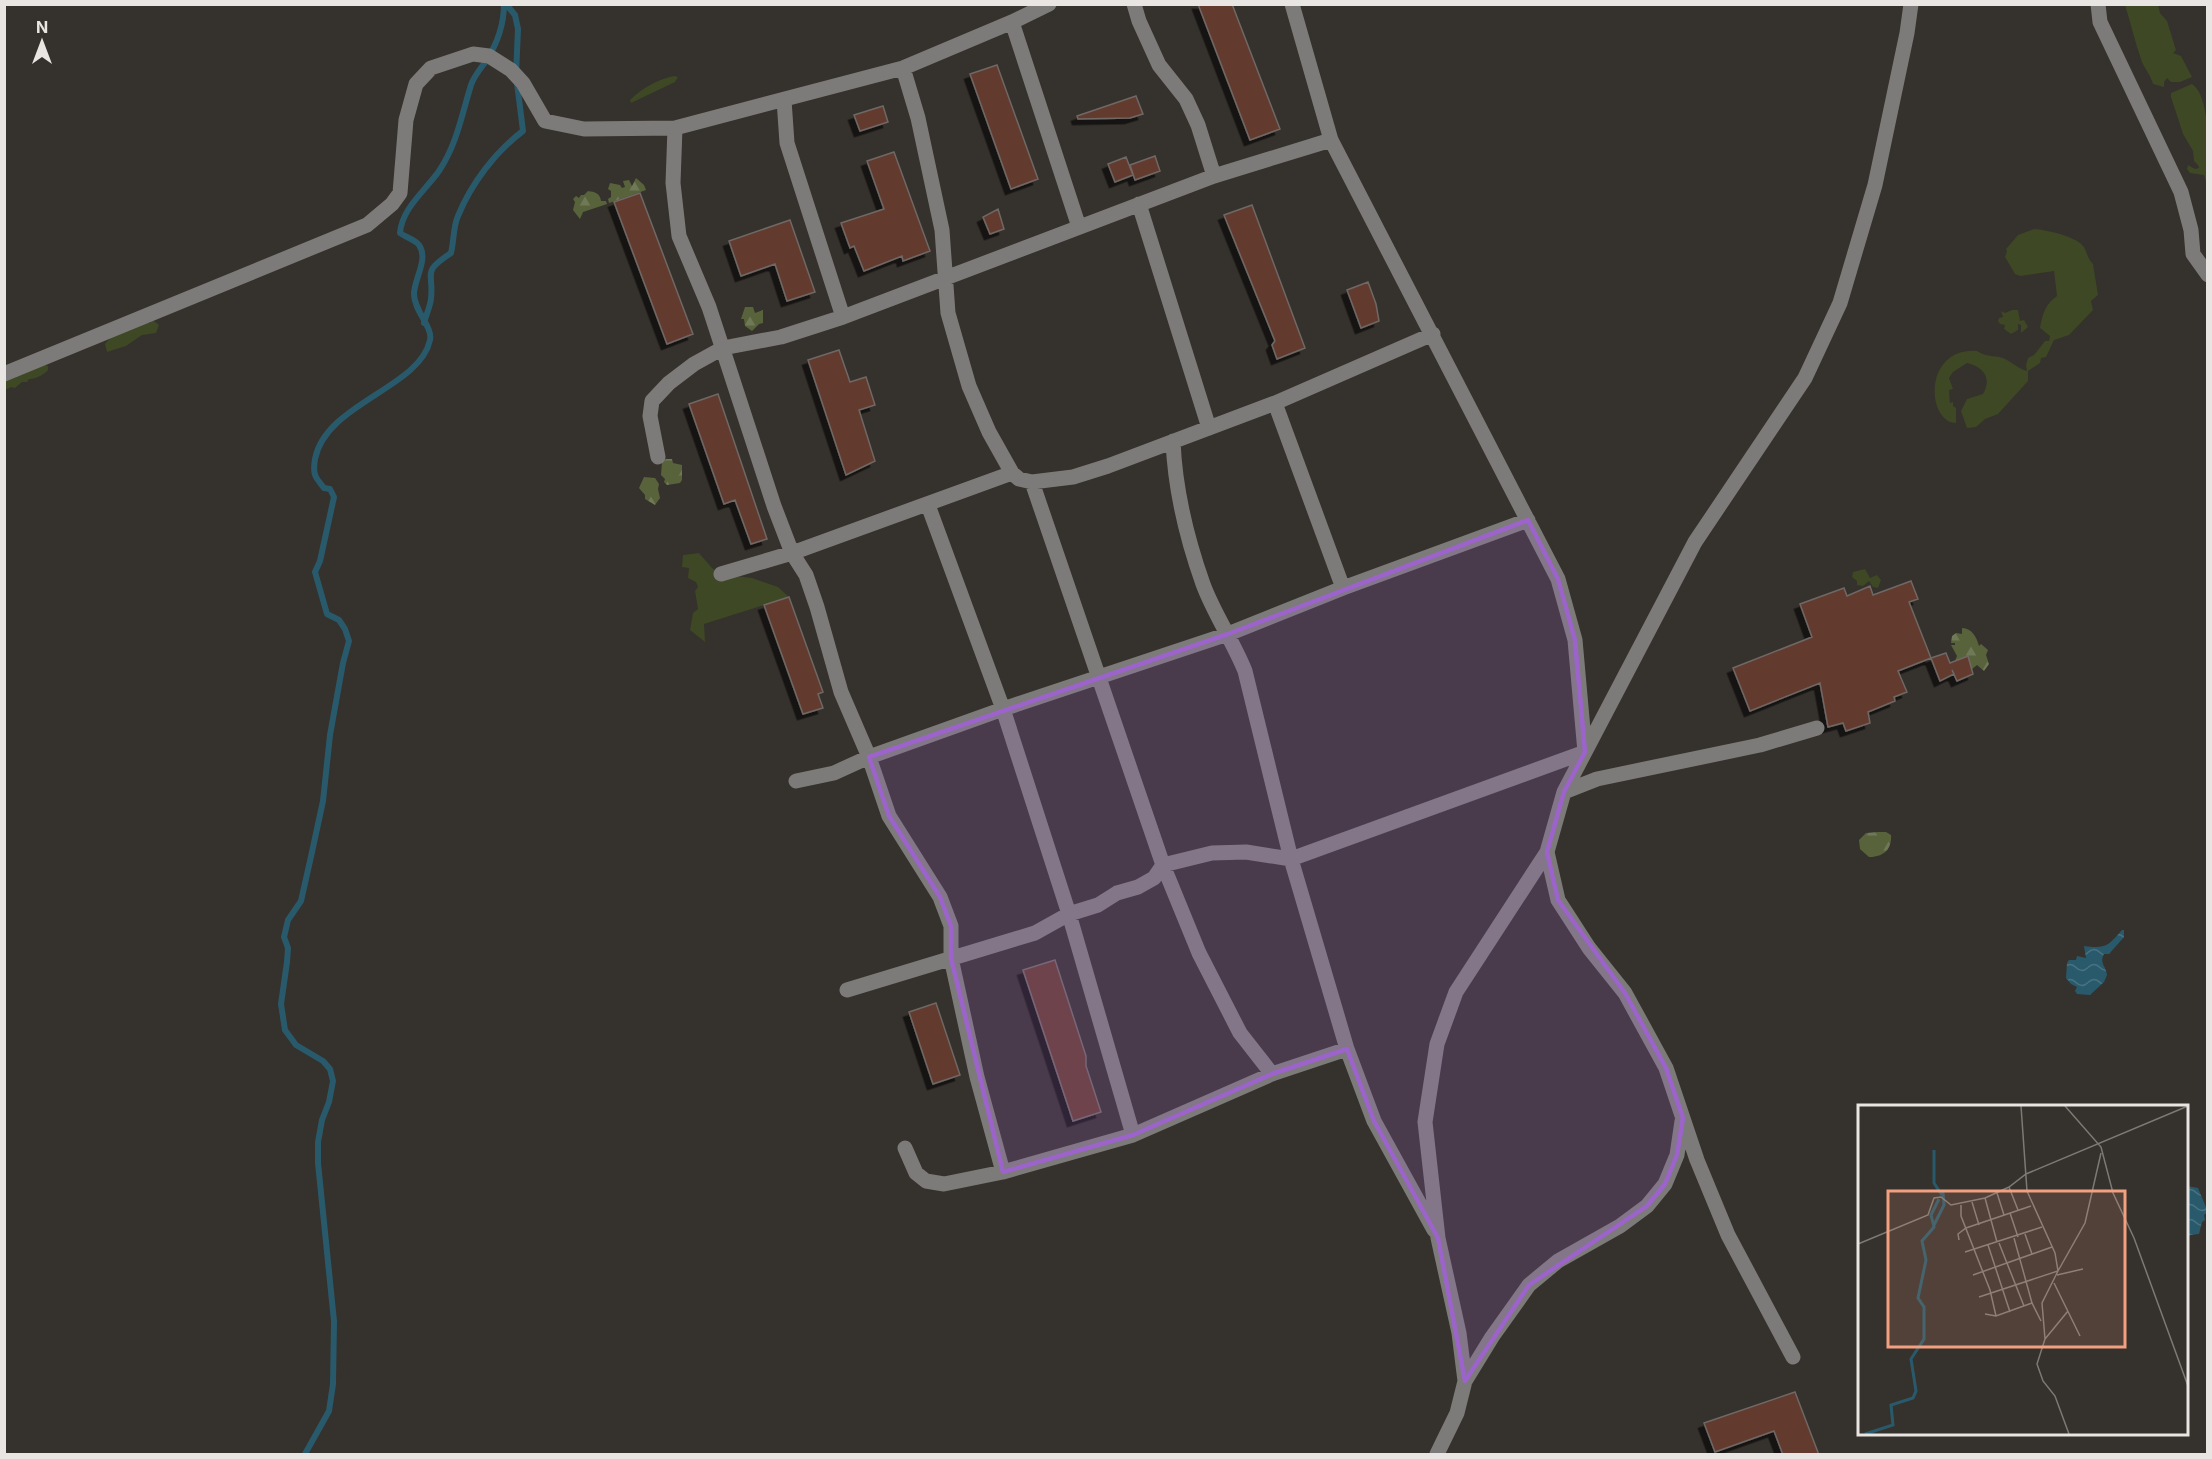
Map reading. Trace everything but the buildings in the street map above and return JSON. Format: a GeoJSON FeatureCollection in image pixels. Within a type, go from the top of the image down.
{"type":"FeatureCollection","features":[{"type":"Feature","properties":{"kind":"street"},"geometry":{"type":"LineString","coordinates":[[4,374],[367,225],[392,204],[400,193],[406,120],[416,84],[431,68],[457,58],[472,54],[489,56],[511,70],[523,83],[545,122],[584,129],[675,128],[903,68],[1049,4]]}},
{"type":"Feature","properties":{"kind":"street"},"geometry":{"type":"LineString","coordinates":[[1134,4],[1139,21],[1159,65],[1185,99],[1198,124],[1214,176]]}},
{"type":"Feature","properties":{"kind":"street"},"geometry":{"type":"LineString","coordinates":[[1292,4],[1331,140],[1558,579],[1575,640],[1585,752]]}},
{"type":"Feature","properties":{"kind":"street"},"geometry":{"type":"LineString","coordinates":[[1465,1381],[1459,1333],[1438,1238],[1425,1122],[1437,1044],[1456,993],[1547,852],[1564,792],[1695,542],[1805,378],[1840,303],[1875,185],[1911,4]]}},
{"type":"Feature","properties":{"kind":"street"},"geometry":{"type":"LineString","coordinates":[[2098,4],[2100,22],[2181,192],[2191,230],[2193,254],[2208,275]]}},
{"type":"Feature","properties":{"kind":"street"},"geometry":{"type":"LineString","coordinates":[[1012,22],[1079,227]]}},
{"type":"Feature","properties":{"kind":"street"},"geometry":{"type":"LineString","coordinates":[[903,68],[918,118],[942,230],[948,313],[969,386],[989,432],[1012,473],[1019,479],[1032,482],[1073,477],[1108,466],[1275,403],[1433,334]]}},
{"type":"Feature","properties":{"kind":"street"},"geometry":{"type":"LineString","coordinates":[[784,100],[788,143],[843,316]]}},
{"type":"Feature","properties":{"kind":"street"},"geometry":{"type":"LineString","coordinates":[[675,128],[673,183],[679,236],[709,307],[774,506],[792,553],[806,575],[842,692],[869,757],[888,816],[940,897],[951,926],[951,958],[977,1077],[1003,1172]]}},
{"type":"Feature","properties":{"kind":"street"},"geometry":{"type":"LineString","coordinates":[[658,457],[650,416],[652,400],[694,364],[723,348],[781,337],[843,316],[1214,176],[1331,140]]}},
{"type":"Feature","properties":{"kind":"street"},"geometry":{"type":"LineString","coordinates":[[1139,204],[1209,428]]}},
{"type":"Feature","properties":{"kind":"street"},"geometry":{"type":"LineString","coordinates":[[1275,403],[1343,588]]}},
{"type":"Feature","properties":{"kind":"street"},"geometry":{"type":"LineString","coordinates":[[1173,441],[1174,465],[1187,528],[1203,584],[1245,671],[1291,859],[1347,1048],[1374,1121],[1438,1238]]}},
{"type":"Feature","properties":{"kind":"street"},"geometry":{"type":"LineString","coordinates":[[721,574],[792,553],[1012,473]]}},
{"type":"Feature","properties":{"kind":"street"},"geometry":{"type":"LineString","coordinates":[[1032,482],[1163,866],[1199,953],[1240,1033],[1272,1074]]}},
{"type":"Feature","properties":{"kind":"street"},"geometry":{"type":"LineString","coordinates":[[928,505],[1003,709],[1070,914],[1133,1135]]}},
{"type":"Feature","properties":{"kind":"street"},"geometry":{"type":"LineString","coordinates":[[796,781],[834,772],[869,757],[1003,709],[1228,634],[1343,588],[1528,520]]}},
{"type":"Feature","properties":{"kind":"street"},"geometry":{"type":"LineString","coordinates":[[1564,792],[1597,779],[1760,744],[1817,728]]}},
{"type":"Feature","properties":{"kind":"street"},"geometry":{"type":"LineString","coordinates":[[847,990],[1035,933],[1070,914],[1098,905],[1117,893],[1138,887],[1154,878],[1163,866],[1212,853],[1246,852],[1291,859],[1585,752]]}},
{"type":"Feature","properties":{"kind":"street"},"geometry":{"type":"LineString","coordinates":[[1547,852],[1558,900],[1589,948],[1625,993],[1666,1068],[1697,1160],[1728,1235],[1793,1357]]}},
{"type":"Feature","properties":{"kind":"street"},"geometry":{"type":"LineString","coordinates":[[905,1148],[916,1173],[926,1181],[944,1184],[1003,1172],[1133,1135],[1272,1074],[1347,1048]]}},
{"type":"Feature","properties":{"kind":"street"},"geometry":{"type":"LineString","coordinates":[[1437,1455],[1457,1413],[1465,1381],[1492,1337],[1529,1285],[1558,1261],[1620,1226],[1647,1206],[1665,1184],[1677,1155],[1683,1118]]}},
{"type":"Feature","properties":{"kind":"highlighted area"},"geometry":{"type":"Polygon","coordinates":[[[1528,520],[1558,579],[1575,640],[1585,752],[1564,792],[1547,852],[1558,900],[1625,993],[1666,1068],[1683,1118],[1677,1155],[1665,1184],[1647,1206],[1529,1285],[1465,1381],[1438,1238],[1374,1121],[1347,1049],[1272,1074],[1133,1135],[1003,1172],[951,958],[951,926],[940,897],[889,816],[869,757],[1228,634],[1528,520]]]}},
{"type":"Feature","properties":{"kind":"green space"},"geometry":{"type":"Polygon","coordinates":[[[2125,5],[2158,5],[2160,13],[2167,21],[2176,50],[2173,53],[2181,56],[2192,77],[2180,82],[2171,82],[2167,78],[2164,87],[2153,84],[2137,48],[2125,5]]]}},
{"type":"Feature","properties":{"kind":"green space"},"geometry":{"type":"Polygon","coordinates":[[[678,77],[675,82],[631,103],[630,100],[645,88],[662,79],[678,77]]]}},
{"type":"Feature","properties":{"kind":"green space"},"geometry":{"type":"Polygon","coordinates":[[[2192,84],[2203,102],[2206,115],[2207,185],[2204,175],[2190,173],[2187,169],[2188,165],[2195,169],[2199,168],[2194,161],[2193,151],[2183,134],[2171,97],[2171,93],[2192,84]]]}},
{"type":"Feature","properties":{"kind":"green space"},"geometry":{"type":"Polygon","coordinates":[[[636,178],[646,190],[609,203],[610,183],[620,185],[622,188],[625,187],[623,181],[629,180],[632,186],[636,178]]]}},
{"type":"Feature","properties":{"kind":"green space"},"geometry":{"type":"Polygon","coordinates":[[[588,191],[597,193],[601,201],[606,201],[607,204],[583,212],[580,219],[573,210],[575,202],[573,199],[576,196],[579,198],[588,191]]]}},
{"type":"Feature","properties":{"kind":"green space"},"geometry":{"type":"Polygon","coordinates":[[[2034,229],[2068,237],[2084,247],[2093,264],[2098,295],[2091,301],[2093,310],[2069,335],[2054,340],[2046,357],[2041,358],[2040,363],[2028,371],[2028,381],[1998,414],[1985,419],[1976,427],[1967,428],[1961,411],[1967,399],[1983,394],[1987,383],[1985,374],[1978,367],[1967,363],[1953,372],[1949,378],[1953,389],[1949,390],[1950,403],[1953,402],[1956,408],[1956,423],[1946,419],[1939,411],[1935,399],[1935,385],[1939,372],[1947,360],[1959,353],[1977,351],[2002,358],[2027,371],[2028,358],[2034,355],[2045,341],[2049,341],[2050,336],[2040,328],[2045,310],[2057,296],[2054,271],[2020,276],[2015,274],[2005,257],[2006,249],[2018,235],[2034,229]]]}},
{"type":"Feature","properties":{"kind":"green space"},"geometry":{"type":"Polygon","coordinates":[[[745,307],[753,307],[755,313],[763,310],[763,323],[752,331],[745,326],[744,319],[741,319],[745,307]]]}},
{"type":"Feature","properties":{"kind":"green space"},"geometry":{"type":"Polygon","coordinates":[[[2018,310],[2020,321],[2024,320],[2028,327],[2021,333],[2021,325],[2018,324],[2018,330],[2011,334],[2004,329],[2005,325],[1998,321],[2003,317],[2001,311],[2005,313],[2018,310]]]}},
{"type":"Feature","properties":{"kind":"green space"},"geometry":{"type":"Polygon","coordinates":[[[151,321],[159,325],[156,333],[142,335],[126,346],[107,352],[105,344],[113,336],[151,321]]]}},
{"type":"Feature","properties":{"kind":"green space"},"geometry":{"type":"Polygon","coordinates":[[[45,365],[48,366],[48,370],[42,375],[22,382],[15,388],[5,390],[5,380],[45,365]]]}},
{"type":"Feature","properties":{"kind":"green space"},"geometry":{"type":"Polygon","coordinates":[[[672,459],[673,463],[682,465],[680,483],[667,485],[664,482],[665,479],[661,475],[662,462],[672,459]]]}},
{"type":"Feature","properties":{"kind":"green space"},"geometry":{"type":"Polygon","coordinates":[[[644,477],[655,478],[659,484],[660,498],[655,505],[645,499],[645,495],[639,488],[644,477]]]}},
{"type":"Feature","properties":{"kind":"green space"},"geometry":{"type":"Polygon","coordinates":[[[699,553],[712,568],[721,574],[752,578],[778,587],[789,597],[704,624],[705,642],[690,630],[693,613],[698,609],[695,591],[698,587],[696,582],[688,578],[689,568],[682,567],[683,555],[699,553]]]}},
{"type":"Feature","properties":{"kind":"green space"},"geometry":{"type":"Polygon","coordinates":[[[1865,569],[1870,578],[1877,575],[1881,580],[1878,588],[1873,587],[1869,581],[1863,586],[1857,585],[1857,581],[1852,577],[1853,572],[1865,569]]]}},
{"type":"Feature","properties":{"kind":"green space"},"geometry":{"type":"Polygon","coordinates":[[[1962,628],[1971,632],[1979,646],[1981,644],[1988,650],[1986,655],[1989,664],[1984,671],[1977,665],[1972,669],[1969,668],[1968,660],[1955,661],[1957,656],[1951,645],[1955,645],[1951,643],[1952,636],[1956,633],[1962,634],[1962,628]]]}},
{"type":"Feature","properties":{"kind":"green space"},"geometry":{"type":"Polygon","coordinates":[[[1886,832],[1891,835],[1891,840],[1886,852],[1869,857],[1860,849],[1859,840],[1866,833],[1886,832]]]}},
{"type":"Feature","properties":{"kind":"water"},"geometry":{"type":"Polygon","coordinates":[[[2124,930],[2124,937],[2109,954],[2104,954],[2102,962],[2107,975],[2104,982],[2090,995],[2077,994],[2075,991],[2077,987],[2066,978],[2069,960],[2076,960],[2077,956],[2086,958],[2084,946],[2106,945],[2124,930]]]}},
{"type":"Feature","properties":{"kind":"water"},"geometry":{"type":"Polygon","coordinates":[[[2188,1186],[2198,1188],[2208,1212],[2204,1215],[2205,1220],[2202,1222],[2199,1234],[2188,1237],[2188,1186]]]}},
{"type":"Feature","properties":{"kind":"waterway"},"geometry":{"type":"LineString","coordinates":[[305,1454],[329,1411],[333,1384],[334,1321],[318,1163],[318,1142],[322,1120],[329,1102],[333,1081],[330,1069],[323,1061],[296,1045],[285,1030],[281,1004],[288,948],[284,937],[288,920],[301,901],[312,852],[323,801],[330,735],[349,641],[339,620],[327,614],[315,572],[320,561],[334,497],[330,489],[324,488],[316,477],[315,459],[323,440],[336,424],[409,371],[423,357],[430,335],[417,307],[414,294],[422,263],[422,251],[418,243],[400,233],[402,224],[415,200],[445,161],[458,129],[472,82],[497,41],[503,19],[504,4]]}},
{"type":"Feature","properties":{"kind":"waterway"},"geometry":{"type":"LineString","coordinates":[[424,323],[431,299],[432,269],[451,253],[455,225],[463,204],[494,159],[523,131],[516,75],[518,29],[515,15],[506,4]]}}]}
